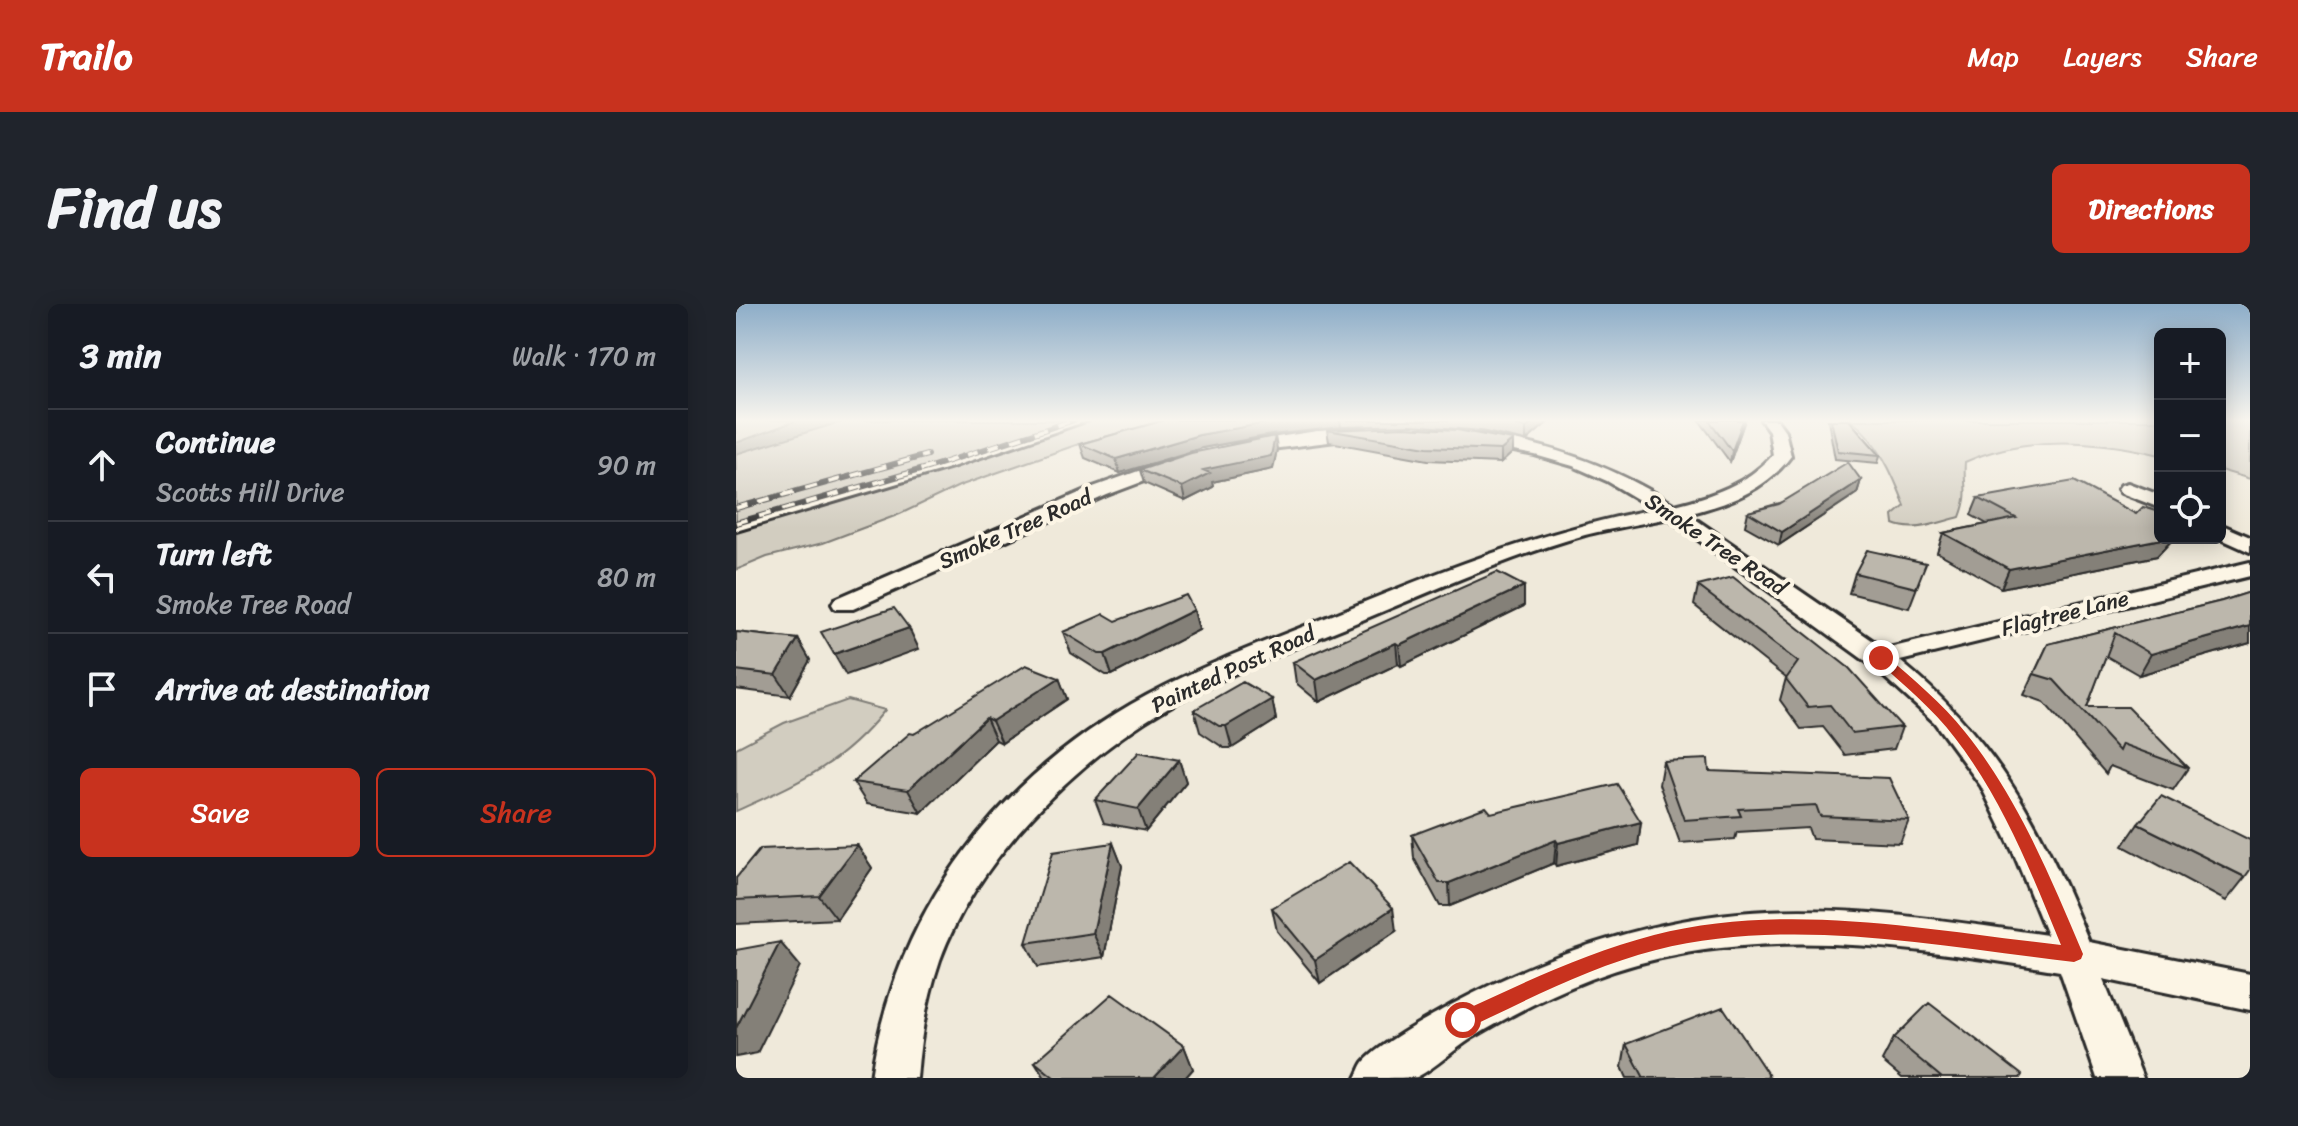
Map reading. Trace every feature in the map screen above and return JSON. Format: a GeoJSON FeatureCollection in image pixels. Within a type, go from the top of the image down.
{"type":"FeatureCollection","features":[{"type":"Feature","properties":{"kind":"street","name":"Smoke Tree Road"},"geometry":{"type":"LineString","coordinates":[[844,604],[1100,491],[1203,456]]}},
{"type":"Feature","properties":{"kind":"street","name":"Smoke Tree Road"},"geometry":{"type":"LineString","coordinates":[[1557,456],[1619,480],[1668,510],[1881,658],[1921,693],[1959,733],[1994,781],[2030,849],[2074,954],[2120,1078]]}},
{"type":"Feature","properties":{"kind":"street","name":"Painted Post Road"},"geometry":{"type":"LineString","coordinates":[[894,1078],[910,988],[937,923],[973,869],[1006,828],[1088,747],[1131,717],[1214,673],[1487,560],[1593,527],[1721,498],[1746,489],[1768,474],[1782,456]]}},
{"type":"Feature","properties":{"kind":"street"},"geometry":{"type":"LineString","coordinates":[[2128,489],[2154,500]]}},
{"type":"Feature","properties":{"kind":"street"},"geometry":{"type":"LineString","coordinates":[[2226,533],[2250,546]]}},
{"type":"Feature","properties":{"kind":"street","name":"Flagtree Lane"},"geometry":{"type":"LineString","coordinates":[[1881,658],[2250,569]]}},
{"type":"Feature","properties":{"kind":"street"},"geometry":{"type":"LineString","coordinates":[[1379,1078],[1463,1020],[1579,966],[1669,940],[1722,931],[1789,927],[1860,930],[2074,954],[2250,992]]}},
{"type":"Feature","properties":{"kind":"lane"},"geometry":{"type":"LineString","coordinates":[[736,528],[976,456]]}},
{"type":"Feature","properties":{"kind":"shaded area"},"geometry":{"type":"Polygon","coordinates":[[[736,456],[1044,456],[959,486],[900,514],[823,543],[767,557],[736,570],[736,456]]]}},
{"type":"Feature","properties":{"kind":"shaded area"},"geometry":{"type":"Polygon","coordinates":[[[1882,456],[1980,456],[1965,462],[1965,495],[1960,517],[1927,526],[1894,524],[1893,516],[1905,506],[1882,456]]]}},
{"type":"Feature","properties":{"kind":"shaded area"},"geometry":{"type":"Polygon","coordinates":[[[2226,456],[2250,456],[2250,479],[2226,472],[2226,456]]]}},
{"type":"Feature","properties":{"kind":"shaded area"},"geometry":{"type":"Polygon","coordinates":[[[848,700],[885,710],[852,745],[818,771],[736,811],[736,748],[784,723],[848,700]]]}},
{"type":"Feature","properties":{"kind":"building"},"geometry":{"type":"Polygon","coordinates":[[[1182,456],[1270,456],[1203,470],[1210,473],[1182,487],[1140,470],[1182,456]]]}},
{"type":"Feature","properties":{"kind":"building"},"geometry":{"type":"Polygon","coordinates":[[[1848,462],[1861,480],[1782,532],[1748,512],[1779,504],[1848,462]]]}},
{"type":"Feature","properties":{"kind":"building"},"geometry":{"type":"Polygon","coordinates":[[[2074,481],[2136,514],[2143,507],[2154,510],[2154,540],[2009,569],[1943,533],[2016,518],[1978,498],[2074,481]]]}},
{"type":"Feature","properties":{"kind":"building"},"geometry":{"type":"Polygon","coordinates":[[[1867,550],[1926,563],[1916,588],[1855,573],[1867,550]]]}},
{"type":"Feature","properties":{"kind":"building"},"geometry":{"type":"Polygon","coordinates":[[[1497,572],[1524,586],[1316,680],[1293,662],[1497,572]]]}},
{"type":"Feature","properties":{"kind":"building"},"geometry":{"type":"Polygon","coordinates":[[[1733,577],[1849,668],[1902,727],[1852,733],[1830,705],[1808,707],[1786,679],[1798,662],[1698,586],[1733,577]]]}},
{"type":"Feature","properties":{"kind":"building"},"geometry":{"type":"Polygon","coordinates":[[[2250,592],[2250,626],[2151,654],[2115,633],[2087,707],[2128,707],[2188,768],[2122,744],[2119,751],[2054,680],[2034,674],[2048,644],[2250,592]]]}},
{"type":"Feature","properties":{"kind":"building"},"geometry":{"type":"Polygon","coordinates":[[[1186,595],[1194,610],[1105,654],[1099,654],[1063,632],[1104,614],[1116,621],[1186,595]]]}},
{"type":"Feature","properties":{"kind":"building"},"geometry":{"type":"Polygon","coordinates":[[[894,608],[909,628],[834,654],[821,632],[894,608]]]}},
{"type":"Feature","properties":{"kind":"building"},"geometry":{"type":"Polygon","coordinates":[[[736,632],[798,639],[776,675],[736,670],[736,632]]]}},
{"type":"Feature","properties":{"kind":"building"},"geometry":{"type":"Polygon","coordinates":[[[1026,665],[1059,678],[992,721],[986,718],[908,790],[853,782],[910,733],[914,734],[1026,665]]]}},
{"type":"Feature","properties":{"kind":"building"},"geometry":{"type":"Polygon","coordinates":[[[1243,682],[1272,699],[1226,726],[1219,726],[1194,710],[1243,682]]]}},
{"type":"Feature","properties":{"kind":"building"},"geometry":{"type":"Polygon","coordinates":[[[1139,752],[1179,760],[1138,809],[1095,800],[1139,752]]]}},
{"type":"Feature","properties":{"kind":"building"},"geometry":{"type":"Polygon","coordinates":[[[1708,759],[1709,771],[1889,778],[1909,820],[1820,816],[1816,805],[1738,809],[1741,816],[1684,820],[1663,761],[1708,759]]]}},
{"type":"Feature","properties":{"kind":"building"},"geometry":{"type":"Polygon","coordinates":[[[1617,784],[1641,822],[1558,843],[1556,840],[1449,883],[1439,883],[1412,835],[1486,807],[1491,813],[1617,784]]]}},
{"type":"Feature","properties":{"kind":"building"},"geometry":{"type":"Polygon","coordinates":[[[2161,796],[2250,840],[2250,870],[2245,877],[2138,824],[2161,796]]]}},
{"type":"Feature","properties":{"kind":"building"},"geometry":{"type":"Polygon","coordinates":[[[1113,843],[1093,933],[1026,943],[1053,852],[1113,843]]]}},
{"type":"Feature","properties":{"kind":"building"},"geometry":{"type":"Polygon","coordinates":[[[857,845],[819,896],[736,900],[736,878],[760,849],[857,845]]]}},
{"type":"Feature","properties":{"kind":"building"},"geometry":{"type":"Polygon","coordinates":[[[1349,862],[1393,908],[1315,960],[1272,908],[1349,862]]]}},
{"type":"Feature","properties":{"kind":"building"},"geometry":{"type":"Polygon","coordinates":[[[780,942],[736,1028],[736,950],[780,942]]]}},
{"type":"Feature","properties":{"kind":"building"},"geometry":{"type":"Polygon","coordinates":[[[1112,994],[1184,1046],[1154,1078],[1055,1078],[1035,1062],[1112,994]]]}},
{"type":"Feature","properties":{"kind":"building"},"geometry":{"type":"Polygon","coordinates":[[[1929,1003],[2022,1075],[2020,1078],[1942,1078],[1894,1038],[1929,1003]]]}},
{"type":"Feature","properties":{"kind":"building"},"geometry":{"type":"Polygon","coordinates":[[[1723,1007],[1769,1076],[1644,1078],[1626,1044],[1723,1007]]]}},
{"type":"Feature","properties":{"kind":"railway"},"geometry":{"type":"LineString","coordinates":[[736,508],[923,456]]}},
{"type":"Feature","properties":{"kind":"railway"},"geometry":{"type":"LineString","coordinates":[[736,523],[963,456]]}},
{"type":"Feature","properties":{"kind":"route"},"geometry":{"type":"LineString","coordinates":[[1463,1020],[1579,966],[1656,942],[1722,931],[1789,927],[1860,930],[2074,954],[2030,849],[1994,781],[1959,733],[1921,693],[1881,658]]}}]}
